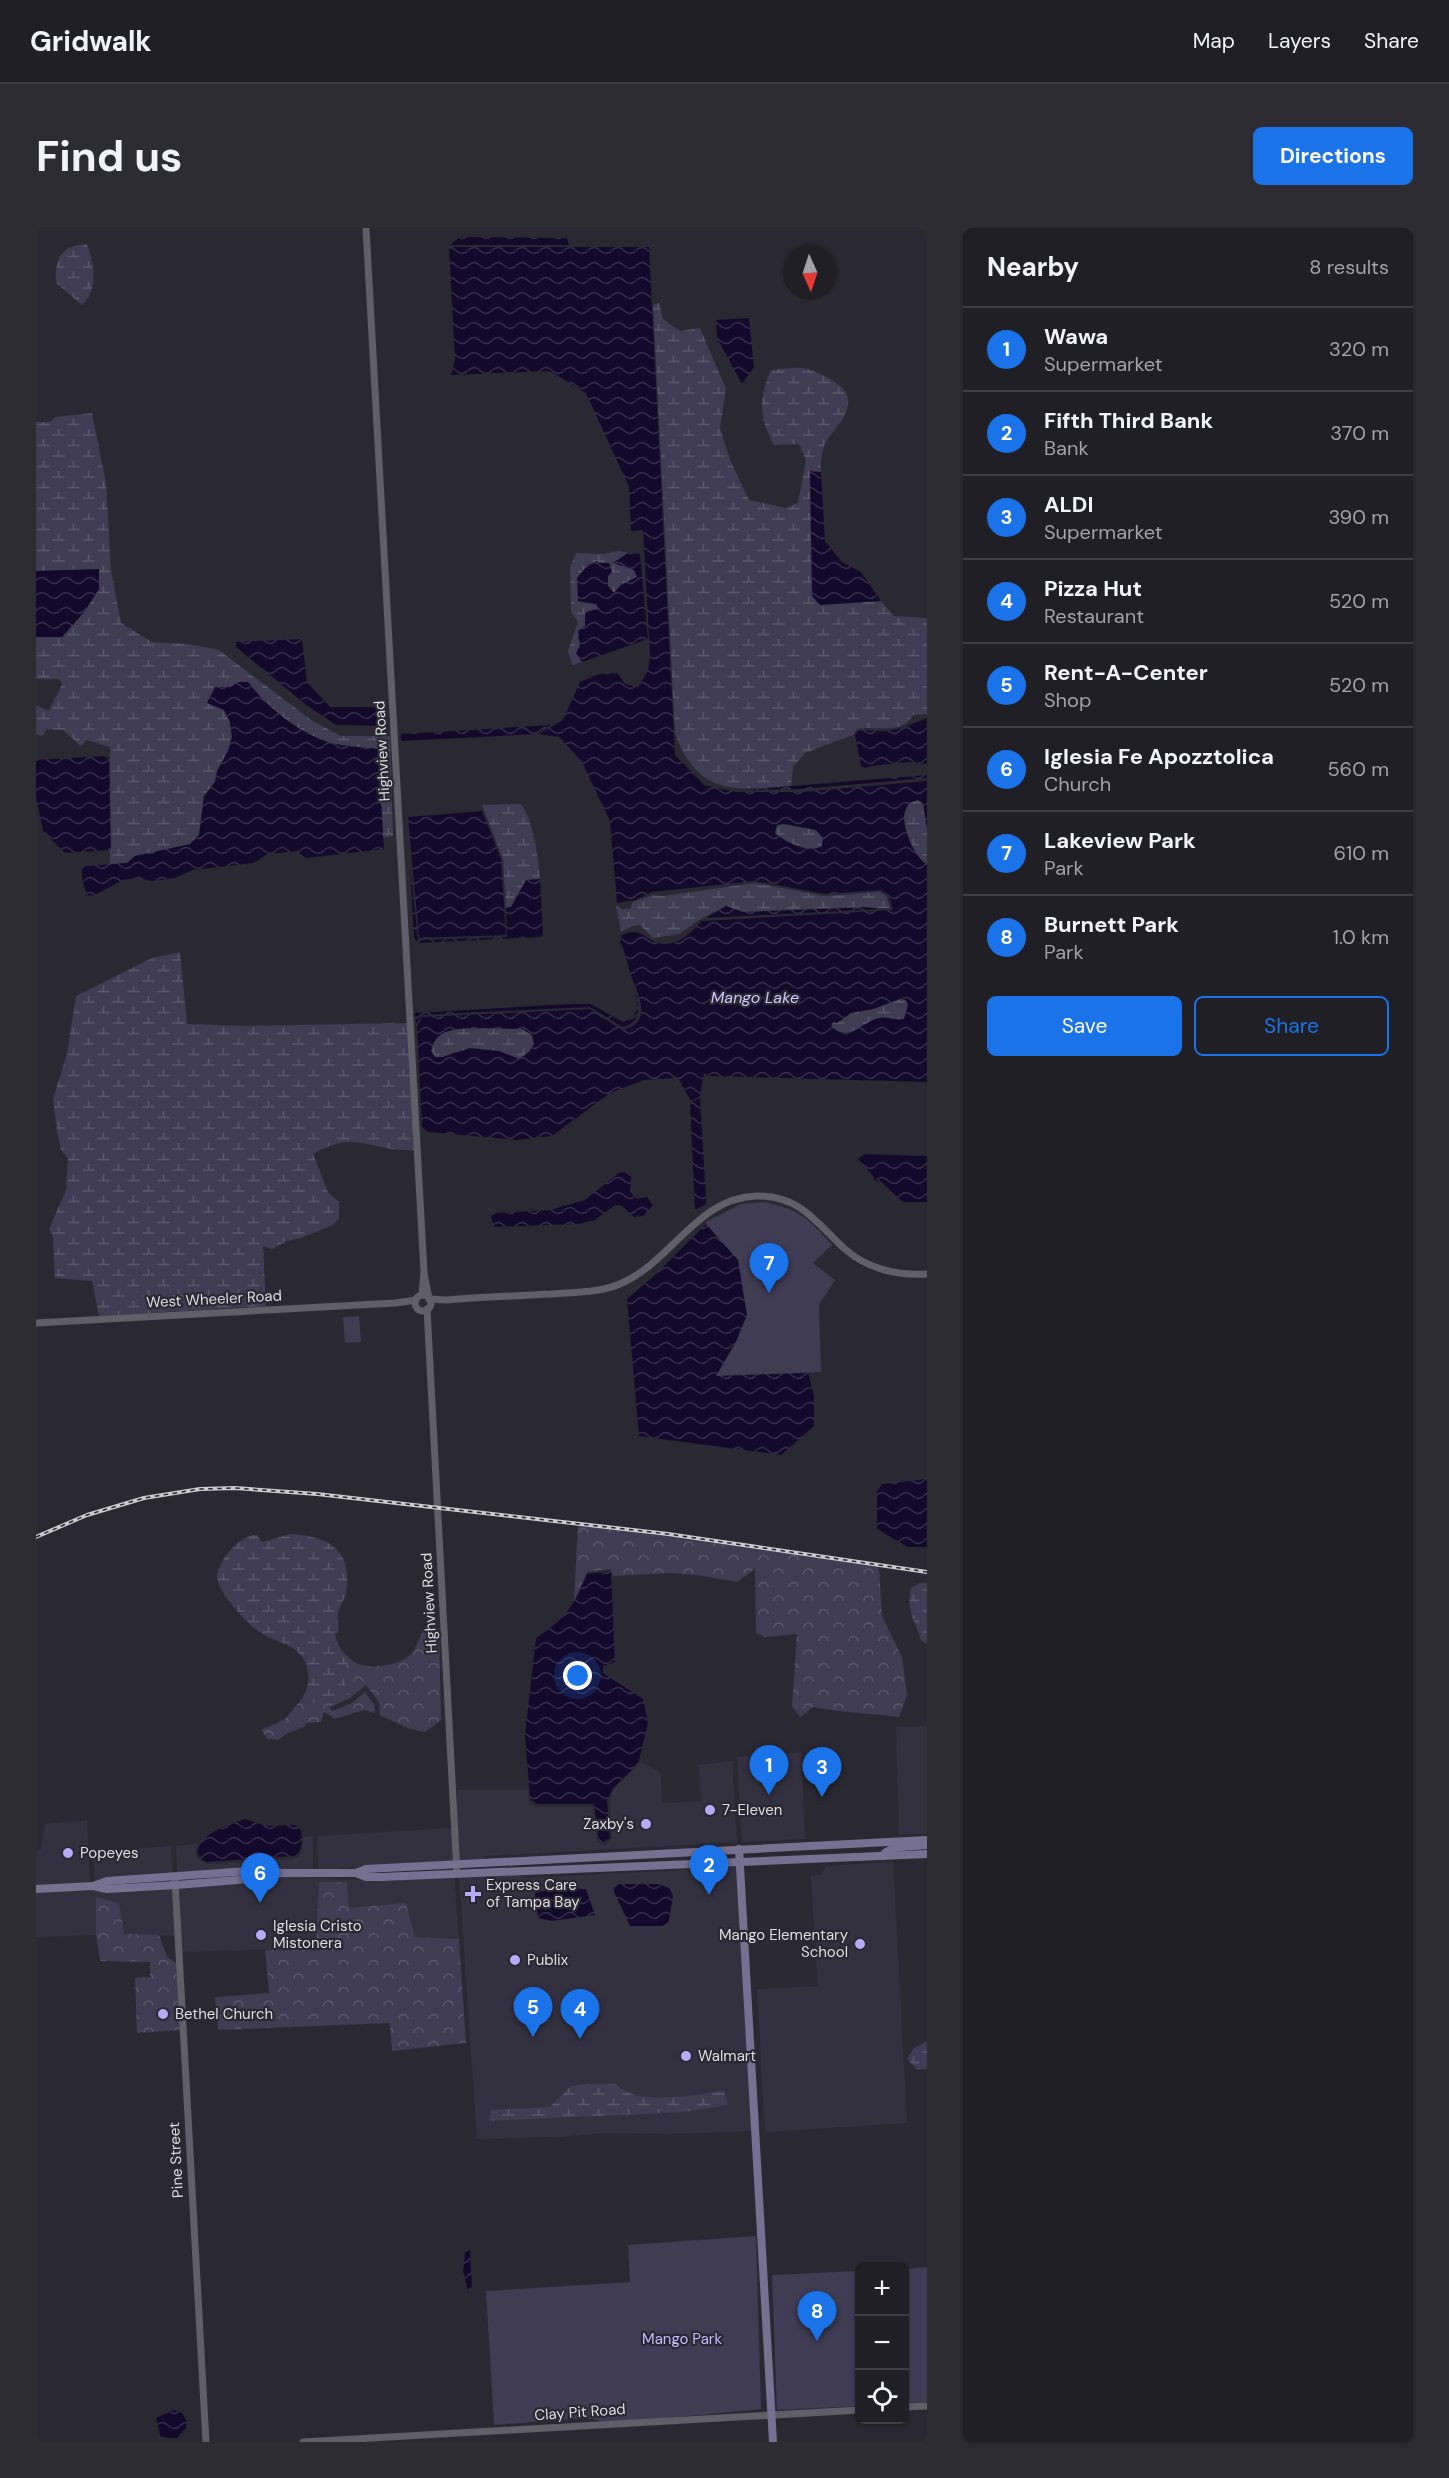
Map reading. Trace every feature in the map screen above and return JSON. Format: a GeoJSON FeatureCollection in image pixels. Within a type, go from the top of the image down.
{"type":"FeatureCollection","features":[{"type":"Feature","properties":{"kind":"main road"},"geometry":{"type":"LineString","coordinates":[[36,1889],[93,1886],[107,1881],[175,1881],[262,1870],[282,1873],[356,1873],[366,1877],[740,1849],[927,1840]]}},
{"type":"Feature","properties":{"kind":"main road"},"geometry":{"type":"LineString","coordinates":[[882,1856],[886,1851],[896,1848],[927,1845]]}},
{"type":"Feature","properties":{"kind":"main road"},"geometry":{"type":"LineString","coordinates":[[740,1849],[773,2442]]}},
{"type":"Feature","properties":{"kind":"main road"},"geometry":{"type":"LineString","coordinates":[[456,1870],[927,1854]]}},
{"type":"Feature","properties":{"kind":"street","name":"Highview Road"},"geometry":{"type":"LineString","coordinates":[[366,228],[424,1298],[428,1309],[427,1330],[456,1870]]}},
{"type":"Feature","properties":{"kind":"street"},"geometry":{"type":"LineString","coordinates":[[418,1309],[428,1309],[447,1300],[585,1292],[620,1285],[645,1269],[712,1210],[726,1203],[752,1196],[774,1197],[800,1207],[812,1215],[847,1251],[872,1265],[898,1273],[927,1274]]}},
{"type":"Feature","properties":{"kind":"street","name":"Highview Road"},"geometry":{"type":"LineString","coordinates":[[424,1298],[418,1309],[427,1330]]}},
{"type":"Feature","properties":{"kind":"street","name":"West Wheeler Road"},"geometry":{"type":"LineString","coordinates":[[36,1323],[269,1308],[395,1303],[424,1298],[447,1300]]}},
{"type":"Feature","properties":{"kind":"street","name":"West Wheeler Road"},"geometry":{"type":"LineString","coordinates":[[395,1303],[418,1309]]}},
{"type":"Feature","properties":{"kind":"street","name":"Pine Street"},"geometry":{"type":"LineString","coordinates":[[175,1881],[206,2442]]}},
{"type":"Feature","properties":{"kind":"street"},"geometry":{"type":"LineString","coordinates":[[909,2407],[927,2406]]}},
{"type":"Feature","properties":{"kind":"street","name":"Clay Pit Road"},"geometry":{"type":"LineString","coordinates":[[303,2442],[855,2410]]}},
{"type":"Feature","properties":{"kind":"shaded area"},"geometry":{"type":"Polygon","coordinates":[[[927,1726],[927,1834],[899,1835],[896,1727],[927,1726]]]}},
{"type":"Feature","properties":{"kind":"shaded area"},"geometry":{"type":"Polygon","coordinates":[[[801,1752],[805,1839],[742,1842],[737,1757],[801,1752]]]}},
{"type":"Feature","properties":{"kind":"shaded area"},"geometry":{"type":"Polygon","coordinates":[[[732,1761],[737,1842],[485,1856],[485,1862],[458,1863],[457,1790],[528,1790],[529,1804],[537,1807],[592,1807],[597,1842],[605,1846],[612,1839],[610,1801],[614,1789],[640,1762],[658,1771],[661,1775],[662,1803],[701,1801],[699,1765],[732,1761]]]}},
{"type":"Feature","properties":{"kind":"shaded area"},"geometry":{"type":"Polygon","coordinates":[[[87,1820],[90,1883],[36,1887],[36,1851],[41,1849],[45,1824],[87,1820]]]}},
{"type":"Feature","properties":{"kind":"shaded area"},"geometry":{"type":"Polygon","coordinates":[[[452,1828],[453,1864],[358,1867],[318,1871],[317,1836],[452,1828]]]}},
{"type":"Feature","properties":{"kind":"shaded area"},"geometry":{"type":"Polygon","coordinates":[[[313,1836],[313,1871],[177,1874],[176,1846],[198,1844],[195,1853],[197,1858],[207,1864],[294,1859],[300,1856],[303,1837],[313,1836]]]}},
{"type":"Feature","properties":{"kind":"shaded area"},"geometry":{"type":"Polygon","coordinates":[[[171,1846],[173,1875],[95,1882],[93,1852],[171,1846]]]}},
{"type":"Feature","properties":{"kind":"shaded area"},"geometry":{"type":"Polygon","coordinates":[[[893,1862],[907,2123],[765,2132],[757,1989],[818,1986],[811,1876],[821,1875],[826,1866],[893,1862]]]}},
{"type":"Feature","properties":{"kind":"shaded area"},"geometry":{"type":"Polygon","coordinates":[[[738,1867],[754,2131],[670,2134],[604,2133],[559,2137],[477,2139],[459,1877],[513,1874],[527,1878],[738,1867]]]}},
{"type":"Feature","properties":{"kind":"shaded area"},"geometry":{"type":"Polygon","coordinates":[[[283,1876],[359,1880],[454,1877],[459,1939],[415,1937],[349,1908],[347,1882],[319,1882],[316,1948],[181,1952],[178,1887],[283,1876]]]}},
{"type":"Feature","properties":{"kind":"shaded area"},"geometry":{"type":"Polygon","coordinates":[[[173,1888],[175,1936],[123,1934],[96,1897],[96,1935],[36,1937],[36,1892],[173,1888]]]}},
{"type":"Feature","properties":{"kind":"green space"},"geometry":{"type":"Polygon","coordinates":[[[87,244],[94,276],[91,292],[82,305],[56,283],[56,274],[58,260],[65,251],[71,247],[87,244]]]}},
{"type":"Feature","properties":{"kind":"green space"},"geometry":{"type":"Polygon","coordinates":[[[659,303],[663,319],[680,331],[700,328],[726,389],[720,428],[730,460],[749,500],[786,508],[798,503],[806,460],[799,444],[774,445],[765,425],[762,400],[771,370],[808,369],[840,386],[846,394],[847,409],[825,443],[821,472],[810,472],[820,605],[881,601],[894,616],[927,618],[927,714],[913,715],[908,721],[895,728],[857,729],[853,735],[805,753],[793,767],[791,786],[736,788],[707,779],[695,769],[684,754],[675,733],[653,305],[659,303]]]}},
{"type":"Feature","properties":{"kind":"green space"},"geometry":{"type":"Polygon","coordinates":[[[92,413],[106,483],[111,570],[121,623],[152,642],[188,644],[219,650],[311,720],[341,736],[390,736],[393,836],[382,838],[378,749],[331,743],[307,733],[275,710],[248,682],[213,692],[207,702],[224,710],[230,722],[232,737],[228,751],[217,771],[215,782],[204,796],[199,835],[190,844],[127,863],[110,864],[110,747],[86,740],[81,746],[63,730],[47,729],[42,736],[36,734],[36,705],[49,711],[62,684],[59,679],[36,679],[36,637],[62,637],[84,612],[99,588],[98,569],[36,571],[36,422],[50,422],[55,417],[92,413]]]}},
{"type":"Feature","properties":{"kind":"green space"},"geometry":{"type":"Polygon","coordinates":[[[618,551],[628,553],[614,563],[634,569],[637,577],[621,585],[614,593],[608,586],[608,576],[597,561],[588,565],[577,578],[581,602],[596,604],[599,609],[592,610],[578,637],[580,646],[576,653],[582,662],[572,665],[568,651],[578,622],[571,612],[570,567],[576,553],[603,554],[618,551]]]}},
{"type":"Feature","properties":{"kind":"green space"},"geometry":{"type":"Polygon","coordinates":[[[918,799],[923,803],[927,829],[927,865],[914,850],[904,823],[904,814],[909,803],[918,799]]]}},
{"type":"Feature","properties":{"kind":"green space"},"geometry":{"type":"Polygon","coordinates":[[[521,804],[532,830],[540,879],[526,880],[511,907],[506,908],[503,859],[482,805],[521,804]]]}},
{"type":"Feature","properties":{"kind":"green space"},"geometry":{"type":"Polygon","coordinates":[[[784,824],[816,830],[823,838],[822,846],[804,848],[785,840],[775,833],[777,825],[784,824]]]}},
{"type":"Feature","properties":{"kind":"green space"},"geometry":{"type":"Polygon","coordinates":[[[755,883],[824,896],[880,892],[886,896],[890,908],[743,912],[726,906],[702,918],[679,934],[653,938],[640,925],[621,932],[616,905],[621,909],[630,909],[633,902],[653,895],[663,896],[755,883]]]}},
{"type":"Feature","properties":{"kind":"green space"},"geometry":{"type":"Polygon","coordinates":[[[180,952],[187,1024],[244,1026],[408,1023],[415,1150],[400,1150],[353,1142],[328,1146],[313,1154],[328,1192],[339,1202],[339,1218],[333,1225],[287,1241],[272,1249],[263,1246],[266,1306],[99,1316],[92,1281],[55,1278],[53,1238],[49,1229],[66,1190],[68,1158],[61,1150],[53,1099],[67,1054],[76,996],[152,958],[180,952]]]}},
{"type":"Feature","properties":{"kind":"green space"},"geometry":{"type":"Polygon","coordinates":[[[900,999],[906,1000],[908,1005],[904,1019],[885,1019],[850,1032],[837,1031],[831,1026],[833,1022],[837,1023],[851,1013],[873,1009],[900,999]]]}},
{"type":"Feature","properties":{"kind":"green space"},"geometry":{"type":"Polygon","coordinates":[[[459,1029],[523,1029],[532,1035],[534,1044],[529,1052],[519,1059],[507,1054],[454,1052],[443,1057],[435,1057],[431,1051],[438,1037],[444,1033],[459,1029]]]}},
{"type":"Feature","properties":{"kind":"green space"},"geometry":{"type":"Polygon","coordinates":[[[763,1202],[786,1208],[802,1216],[832,1245],[813,1263],[835,1280],[819,1305],[821,1372],[715,1376],[706,1222],[741,1204],[763,1202]]]}},
{"type":"Feature","properties":{"kind":"green space"},"geometry":{"type":"Polygon","coordinates":[[[359,1316],[361,1342],[345,1343],[343,1317],[359,1316]]]}},
{"type":"Feature","properties":{"kind":"green space"},"geometry":{"type":"Polygon","coordinates":[[[578,1522],[753,1544],[879,1567],[882,1616],[902,1657],[907,1695],[899,1717],[813,1707],[800,1717],[792,1706],[797,1634],[765,1637],[756,1633],[755,1569],[737,1582],[698,1575],[669,1573],[613,1576],[611,1569],[587,1572],[574,1601],[578,1522]]]}},
{"type":"Feature","properties":{"kind":"green space"},"geometry":{"type":"Polygon","coordinates":[[[291,1534],[327,1542],[342,1556],[346,1565],[346,1592],[338,1614],[338,1633],[335,1634],[341,1649],[353,1661],[345,1665],[342,1671],[348,1692],[338,1702],[310,1703],[301,1700],[308,1685],[308,1670],[302,1656],[289,1646],[267,1637],[250,1624],[227,1599],[218,1581],[217,1574],[224,1558],[244,1539],[257,1535],[262,1542],[291,1534]]]}},
{"type":"Feature","properties":{"kind":"green space"},"geometry":{"type":"Polygon","coordinates":[[[920,1583],[927,1583],[927,1644],[921,1640],[910,1603],[911,1588],[920,1583]]]}},
{"type":"Feature","properties":{"kind":"green space"},"geometry":{"type":"Polygon","coordinates":[[[439,1628],[441,1720],[425,1732],[407,1728],[380,1715],[379,1702],[366,1685],[350,1698],[330,1707],[332,1711],[352,1703],[365,1692],[374,1705],[375,1713],[364,1710],[335,1719],[324,1712],[321,1722],[306,1723],[306,1726],[278,1740],[268,1739],[261,1730],[285,1719],[301,1700],[310,1703],[348,1692],[342,1671],[345,1665],[353,1661],[365,1666],[381,1666],[397,1662],[411,1654],[423,1630],[439,1628]]]}},
{"type":"Feature","properties":{"kind":"green space"},"geometry":{"type":"Polygon","coordinates":[[[319,1882],[347,1882],[349,1908],[406,1903],[415,1937],[459,1939],[466,2043],[392,2051],[390,2023],[218,2030],[215,1997],[269,1993],[265,1950],[316,1948],[319,1882]]]}},
{"type":"Feature","properties":{"kind":"green space"},"geometry":{"type":"Polygon","coordinates":[[[96,1897],[119,1903],[124,1934],[159,1935],[167,1957],[176,1963],[180,2030],[137,2033],[135,1978],[150,1977],[150,1962],[100,1961],[96,1935],[96,1897]]]}},
{"type":"Feature","properties":{"kind":"green space"},"geometry":{"type":"Polygon","coordinates":[[[927,2041],[927,2069],[917,2070],[907,2059],[914,2048],[927,2041]]]}},
{"type":"Feature","properties":{"kind":"green space"},"geometry":{"type":"Polygon","coordinates":[[[616,2084],[638,2096],[652,2098],[724,2091],[728,2105],[684,2112],[489,2121],[491,2110],[550,2107],[571,2086],[616,2084]]]}},
{"type":"Feature","properties":{"kind":"green space","name":"Mango Park"},"geometry":{"type":"Polygon","coordinates":[[[756,2236],[761,2409],[648,2420],[603,2422],[593,2419],[573,2419],[494,2425],[486,2291],[630,2282],[628,2245],[756,2236]]]}},
{"type":"Feature","properties":{"kind":"green space"},"geometry":{"type":"Polygon","coordinates":[[[927,2267],[927,2402],[909,2403],[909,2269],[927,2267]]]}},
{"type":"Feature","properties":{"kind":"green space"},"geometry":{"type":"Polygon","coordinates":[[[855,2271],[855,2406],[777,2410],[772,2275],[855,2271]]]}},
{"type":"Feature","properties":{"kind":"water"},"geometry":{"type":"Polygon","coordinates":[[[460,237],[567,238],[569,245],[450,245],[460,237]]]}},
{"type":"Feature","properties":{"kind":"water","name":"Mango Lake"},"geometry":{"type":"Polygon","coordinates":[[[449,247],[649,247],[675,755],[704,785],[737,792],[802,792],[927,781],[927,829],[923,803],[918,800],[909,803],[904,817],[911,844],[927,865],[927,1082],[710,1076],[704,1073],[700,1096],[691,1101],[678,1078],[644,1080],[610,1093],[552,1136],[517,1140],[428,1132],[422,1127],[417,1027],[422,1017],[590,1009],[622,1030],[638,1021],[641,1007],[620,942],[622,935],[637,932],[655,942],[670,944],[683,938],[702,921],[893,910],[888,895],[881,890],[825,894],[755,881],[652,892],[635,900],[617,903],[610,821],[581,760],[559,737],[539,734],[563,720],[580,682],[599,674],[617,673],[625,684],[638,687],[648,671],[650,654],[643,530],[631,531],[629,487],[586,393],[550,371],[451,375],[455,360],[449,247]],[[784,824],[777,825],[775,833],[785,840],[804,848],[822,846],[823,838],[816,830],[784,824]],[[900,999],[873,1009],[851,1013],[837,1023],[833,1022],[831,1026],[844,1033],[879,1018],[904,1019],[908,1005],[906,1000],[900,999]],[[476,1028],[444,1033],[438,1037],[431,1051],[435,1057],[443,1057],[470,1048],[499,1051],[519,1059],[529,1052],[534,1044],[532,1035],[522,1029],[476,1028]]]}},
{"type":"Feature","properties":{"kind":"water"},"geometry":{"type":"Polygon","coordinates":[[[749,318],[754,367],[742,384],[717,338],[716,320],[749,318]]]}},
{"type":"Feature","properties":{"kind":"water"},"geometry":{"type":"Polygon","coordinates":[[[810,471],[821,472],[825,541],[842,562],[861,572],[881,601],[820,605],[812,596],[810,471]]]}},
{"type":"Feature","properties":{"kind":"water"},"geometry":{"type":"Polygon","coordinates":[[[628,553],[640,554],[648,639],[582,662],[576,653],[580,646],[578,631],[585,626],[585,612],[599,609],[596,604],[578,601],[577,578],[588,565],[597,561],[598,563],[609,563],[612,572],[608,576],[608,586],[614,593],[621,585],[637,577],[634,570],[613,563],[628,553]]]}},
{"type":"Feature","properties":{"kind":"water"},"geometry":{"type":"Polygon","coordinates":[[[99,569],[99,589],[84,612],[62,637],[36,637],[36,571],[99,569]]]}},
{"type":"Feature","properties":{"kind":"water"},"geometry":{"type":"Polygon","coordinates":[[[302,639],[307,682],[330,707],[377,707],[380,726],[336,725],[305,704],[236,647],[236,642],[302,639]]]}},
{"type":"Feature","properties":{"kind":"water"},"geometry":{"type":"Polygon","coordinates":[[[238,682],[248,682],[285,719],[319,739],[331,743],[378,749],[384,849],[306,858],[297,851],[268,854],[253,863],[193,870],[175,878],[153,881],[136,878],[123,880],[95,895],[88,896],[82,881],[82,869],[86,866],[127,863],[135,856],[190,844],[199,835],[204,796],[215,782],[217,771],[228,751],[232,737],[230,722],[224,710],[207,703],[215,687],[231,687],[238,682]]]}},
{"type":"Feature","properties":{"kind":"water"},"geometry":{"type":"Polygon","coordinates":[[[927,718],[927,764],[909,762],[866,768],[861,766],[855,735],[858,731],[892,730],[927,718]]]}},
{"type":"Feature","properties":{"kind":"water"},"geometry":{"type":"Polygon","coordinates":[[[551,725],[537,734],[401,741],[401,734],[551,725]]]}},
{"type":"Feature","properties":{"kind":"water"},"geometry":{"type":"Polygon","coordinates":[[[104,756],[109,759],[111,850],[65,853],[43,831],[36,798],[36,760],[104,756]]]}},
{"type":"Feature","properties":{"kind":"water"},"geometry":{"type":"Polygon","coordinates":[[[927,775],[927,778],[802,789],[742,790],[927,775]]]}},
{"type":"Feature","properties":{"kind":"water"},"geometry":{"type":"Polygon","coordinates":[[[482,811],[501,859],[506,935],[419,938],[408,817],[482,811]]]}},
{"type":"Feature","properties":{"kind":"water"},"geometry":{"type":"Polygon","coordinates":[[[410,865],[418,940],[507,937],[506,908],[511,907],[526,880],[540,879],[543,934],[541,937],[418,943],[414,938],[410,865]]]}},
{"type":"Feature","properties":{"kind":"water"},"geometry":{"type":"Polygon","coordinates":[[[726,906],[743,912],[863,907],[884,909],[706,918],[726,906]]]}},
{"type":"Feature","properties":{"kind":"water"},"geometry":{"type":"Polygon","coordinates":[[[591,1004],[623,1022],[631,1019],[638,1009],[633,1022],[622,1027],[590,1007],[422,1015],[416,1024],[415,1013],[591,1004]]]}},
{"type":"Feature","properties":{"kind":"water"},"geometry":{"type":"Polygon","coordinates":[[[700,1098],[706,1204],[695,1210],[690,1103],[700,1098]]]}},
{"type":"Feature","properties":{"kind":"water"},"geometry":{"type":"Polygon","coordinates":[[[865,1154],[927,1156],[927,1202],[903,1202],[879,1180],[877,1183],[858,1159],[865,1154]]]}},
{"type":"Feature","properties":{"kind":"water"},"geometry":{"type":"Polygon","coordinates":[[[625,1172],[631,1177],[630,1192],[637,1199],[647,1197],[653,1205],[643,1216],[634,1217],[622,1206],[615,1205],[595,1220],[578,1224],[494,1227],[491,1216],[496,1213],[550,1210],[585,1200],[619,1173],[625,1172]]]}},
{"type":"Feature","properties":{"kind":"water"},"geometry":{"type":"Polygon","coordinates":[[[706,1224],[738,1260],[747,1315],[736,1342],[716,1376],[808,1373],[814,1395],[814,1426],[781,1455],[639,1436],[627,1299],[654,1276],[706,1224]]]}},
{"type":"Feature","properties":{"kind":"water"},"geometry":{"type":"Polygon","coordinates":[[[927,1479],[927,1547],[908,1547],[877,1529],[877,1492],[882,1484],[927,1479]]]}},
{"type":"Feature","properties":{"kind":"water"},"geometry":{"type":"Polygon","coordinates":[[[611,1571],[615,1662],[603,1666],[603,1673],[643,1699],[648,1723],[638,1764],[613,1788],[607,1801],[610,1839],[605,1840],[605,1843],[602,1840],[599,1841],[594,1804],[537,1804],[530,1799],[525,1735],[536,1638],[562,1618],[573,1603],[587,1574],[611,1571]]]}},
{"type":"Feature","properties":{"kind":"water"},"geometry":{"type":"Polygon","coordinates":[[[245,1819],[267,1826],[295,1825],[301,1831],[302,1842],[299,1852],[294,1856],[206,1862],[202,1860],[197,1853],[209,1835],[245,1819]]]}},
{"type":"Feature","properties":{"kind":"water"},"geometry":{"type":"Polygon","coordinates":[[[619,1884],[659,1884],[669,1888],[673,1896],[669,1921],[663,1926],[630,1926],[614,1892],[614,1888],[619,1884]]]}},
{"type":"Feature","properties":{"kind":"water"},"geometry":{"type":"Polygon","coordinates":[[[562,1887],[586,1889],[595,1915],[552,1921],[538,1918],[535,1893],[562,1887]]]}},
{"type":"Feature","properties":{"kind":"water"},"geometry":{"type":"Polygon","coordinates":[[[470,2250],[472,2288],[468,2292],[463,2271],[465,2252],[470,2250]]]}},
{"type":"Feature","properties":{"kind":"water"},"geometry":{"type":"Polygon","coordinates":[[[174,2410],[182,2413],[187,2421],[186,2428],[177,2438],[161,2438],[156,2418],[174,2410]]]}},
{"type":"Feature","properties":{"kind":"railway"},"geometry":{"type":"LineString","coordinates":[[36,1537],[87,1515],[144,1498],[200,1489],[235,1488],[317,1494],[668,1534],[927,1572]]}},
{"type":"Feature","properties":{"kind":"place","name":"Lakeview Park"},"geometry":{"type":"Point","coordinates":[769,1293]}},
{"type":"Feature","properties":{"kind":"place","name":"Wawa"},"geometry":{"type":"Point","coordinates":[769,1795]}},
{"type":"Feature","properties":{"kind":"place","name":"ALDI"},"geometry":{"type":"Point","coordinates":[822,1797]}},
{"type":"Feature","properties":{"kind":"place","name":"7-Eleven"},"geometry":{"type":"Point","coordinates":[710,1810]}},
{"type":"Feature","properties":{"kind":"place","name":"Zaxby's"},"geometry":{"type":"Point","coordinates":[646,1824]}},
{"type":"Feature","properties":{"kind":"place","name":"Popeyes"},"geometry":{"type":"Point","coordinates":[68,1853]}},
{"type":"Feature","properties":{"kind":"place","name":"Express Care of Tampa Bay"},"geometry":{"type":"Point","coordinates":[473,1894]}},
{"type":"Feature","properties":{"kind":"place","name":"Fifth Third Bank"},"geometry":{"type":"Point","coordinates":[709,1895]}},
{"type":"Feature","properties":{"kind":"place","name":"Iglesia Fe Apozztolica"},"geometry":{"type":"Point","coordinates":[260,1903]}},
{"type":"Feature","properties":{"kind":"place","name":"Iglesia Cristo Mistonera"},"geometry":{"type":"Point","coordinates":[261,1935]}},
{"type":"Feature","properties":{"kind":"place","name":"Mango Elementary School"},"geometry":{"type":"Point","coordinates":[860,1944]}},
{"type":"Feature","properties":{"kind":"place","name":"Publix"},"geometry":{"type":"Point","coordinates":[515,1960]}},
{"type":"Feature","properties":{"kind":"place","name":"Bethel Church"},"geometry":{"type":"Point","coordinates":[163,2014]}},
{"type":"Feature","properties":{"kind":"place","name":"Rent-A-Center"},"geometry":{"type":"Point","coordinates":[533,2037]}},
{"type":"Feature","properties":{"kind":"place","name":"Pizza Hut"},"geometry":{"type":"Point","coordinates":[580,2039]}},
{"type":"Feature","properties":{"kind":"place","name":"Walmart"},"geometry":{"type":"Point","coordinates":[686,2056]}},
{"type":"Feature","properties":{"kind":"place","name":"Burnett Park"},"geometry":{"type":"Point","coordinates":[817,2341]}}]}
